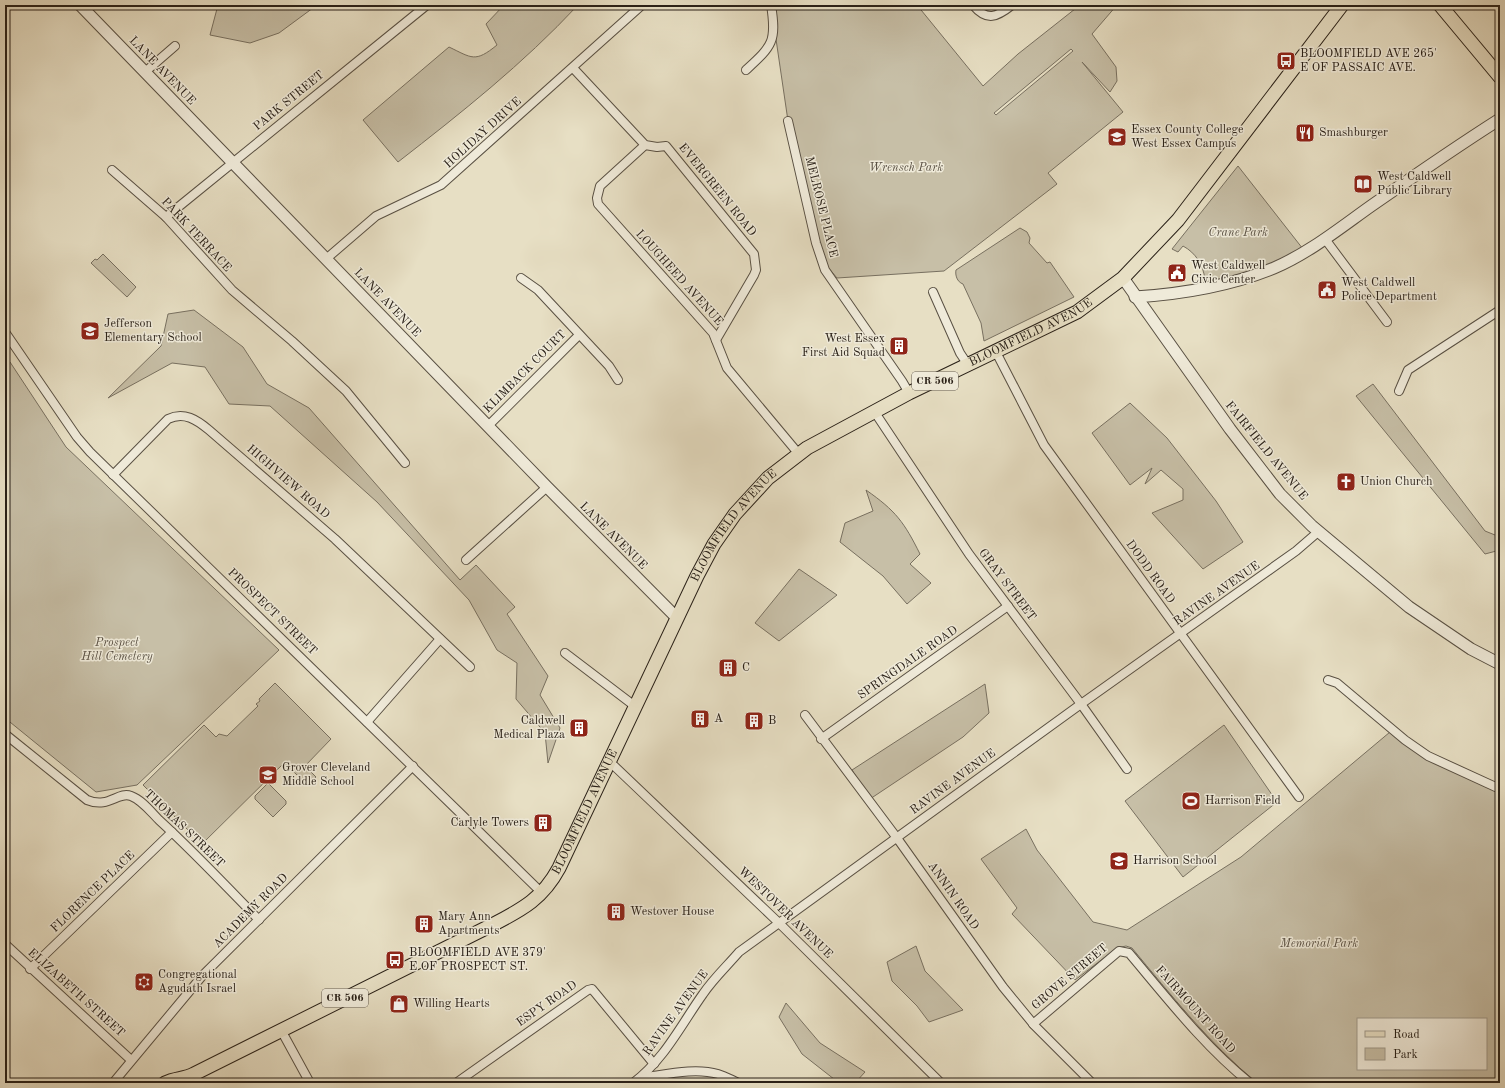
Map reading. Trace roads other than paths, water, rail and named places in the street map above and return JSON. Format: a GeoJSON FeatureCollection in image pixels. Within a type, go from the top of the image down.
{"type":"FeatureCollection","features":[{"type":"Feature","properties":{"kind":"main road","name":"BLOOMFIELD AVENUE"},"geometry":{"type":"LineString","coordinates":[[165,1083],[174,1078],[184,1081],[281,1030],[511,916],[529,905],[542,893],[559,868],[706,559],[732,519],[768,478],[798,454],[839,429],[909,393],[1077,312],[1123,278],[1178,220],[1342,5]]}},
{"type":"Feature","properties":{"kind":"main road"},"geometry":{"type":"LineString","coordinates":[[1440,5],[1500,77]]}},
{"type":"Feature","properties":{"kind":"street","name":"LANE AVENUE"},"geometry":{"type":"LineString","coordinates":[[80,5],[547,487],[677,618]]}},
{"type":"Feature","properties":{"kind":"street","name":"PARK STREET"},"geometry":{"type":"LineString","coordinates":[[166,218],[427,5]]}},
{"type":"Feature","properties":{"kind":"street","name":"HOLIDAY DRIVE"},"geometry":{"type":"LineString","coordinates":[[326,259],[376,216],[441,185],[642,5]]}},
{"type":"Feature","properties":{"kind":"street"},"geometry":{"type":"LineString","coordinates":[[746,70],[767,50],[772,40],[774,24],[771,5]]}},
{"type":"Feature","properties":{"kind":"street"},"geometry":{"type":"LineString","coordinates":[[973,5],[980,13],[992,17],[999,15],[1012,5]]}},
{"type":"Feature","properties":{"kind":"street"},"geometry":{"type":"LineString","coordinates":[[145,72],[175,46]]}},
{"type":"Feature","properties":{"kind":"street"},"geometry":{"type":"LineString","coordinates":[[573,68],[645,145]]}},
{"type":"Feature","properties":{"kind":"street"},"geometry":{"type":"LineString","coordinates":[[1135,297],[1194,291],[1248,277],[1289,261],[1325,239],[1443,156],[1500,119]]}},
{"type":"Feature","properties":{"kind":"street","name":"MELROSE PLACE"},"geometry":{"type":"LineString","coordinates":[[788,121],[816,243],[825,270],[909,393]]}},
{"type":"Feature","properties":{"kind":"street","name":"EVERGREEN ROAD"},"geometry":{"type":"LineString","coordinates":[[645,145],[657,147],[666,146],[754,254],[756,270],[754,275],[716,340]]}},
{"type":"Feature","properties":{"kind":"street","name":"LOUGHEED AVENUE"},"geometry":{"type":"LineString","coordinates":[[645,145],[600,186],[598,192],[598,204],[602,211],[705,324],[716,340],[728,368],[798,454]]}},
{"type":"Feature","properties":{"kind":"street","name":"PARK TERRACE"},"geometry":{"type":"LineString","coordinates":[[112,170],[166,218],[232,290],[292,341],[346,391],[404,463]]}},
{"type":"Feature","properties":{"kind":"street"},"geometry":{"type":"LineString","coordinates":[[1325,239],[1387,322]]}},
{"type":"Feature","properties":{"kind":"street","name":"KLIMBACK COURT"},"geometry":{"type":"LineString","coordinates":[[521,278],[538,290],[609,366],[618,380]]}},
{"type":"Feature","properties":{"kind":"street","name":"FAIRFIELD AVENUE"},"geometry":{"type":"LineString","coordinates":[[1123,278],[1230,429],[1280,494],[1318,532],[1409,607],[1471,649],[1500,664]]}},
{"type":"Feature","properties":{"kind":"street"},"geometry":{"type":"LineString","coordinates":[[933,292],[960,353],[968,365]]}},
{"type":"Feature","properties":{"kind":"street"},"geometry":{"type":"LineString","coordinates":[[1398,391],[1408,370],[1500,310]]}},
{"type":"Feature","properties":{"kind":"street","name":"PROSPECT STREET"},"geometry":{"type":"LineString","coordinates":[[5,332],[77,437],[113,474],[542,893]]}},
{"type":"Feature","properties":{"kind":"street","name":"KLIMBACK COURT"},"geometry":{"type":"LineString","coordinates":[[488,426],[579,335]]}},
{"type":"Feature","properties":{"kind":"street","name":"DODD ROAD"},"geometry":{"type":"LineString","coordinates":[[996,352],[1044,445],[1299,797]]}},
{"type":"Feature","properties":{"kind":"street","name":"GRAY STREET"},"geometry":{"type":"LineString","coordinates":[[874,411],[969,554],[1081,704],[1127,769]]}},
{"type":"Feature","properties":{"kind":"street","name":"HIGHVIEW ROAD"},"geometry":{"type":"LineString","coordinates":[[113,474],[168,419],[175,416],[183,416],[193,419],[209,430],[335,539],[470,667]]}},
{"type":"Feature","properties":{"kind":"street"},"geometry":{"type":"LineString","coordinates":[[466,560],[547,487]]}},
{"type":"Feature","properties":{"kind":"street","name":"RAVINE AVENUE"},"geometry":{"type":"LineString","coordinates":[[636,1081],[654,1064],[666,1049],[704,992],[739,952],[1081,704],[1296,551],[1318,532]]}},
{"type":"Feature","properties":{"kind":"street","name":"SPRINGDALE ROAD"},"geometry":{"type":"LineString","coordinates":[[821,738],[1008,606]]}},
{"type":"Feature","properties":{"kind":"street"},"geometry":{"type":"LineString","coordinates":[[367,722],[440,639]]}},
{"type":"Feature","properties":{"kind":"street"},"geometry":{"type":"LineString","coordinates":[[565,653],[636,707]]}},
{"type":"Feature","properties":{"kind":"street"},"geometry":{"type":"LineString","coordinates":[[1328,680],[1337,683],[1405,740],[1428,756],[1500,789]]}},
{"type":"Feature","properties":{"kind":"street","name":"ANNIN ROAD"},"geometry":{"type":"LineString","coordinates":[[805,715],[897,838],[1002,987],[1033,1024],[1092,1083]]}},
{"type":"Feature","properties":{"kind":"street","name":"THOMAS STREET"},"geometry":{"type":"LineString","coordinates":[[5,734],[87,800],[104,804],[129,795],[137,800],[172,832],[259,920]]}},
{"type":"Feature","properties":{"kind":"street","name":"WESTOVER AVENUE"},"geometry":{"type":"LineString","coordinates":[[610,762],[778,923],[941,1083]]}},
{"type":"Feature","properties":{"kind":"street","name":"ACADEMY ROAD"},"geometry":{"type":"LineString","coordinates":[[114,1082],[203,976],[413,766]]}},
{"type":"Feature","properties":{"kind":"street","name":"FLORENCE PLACE"},"geometry":{"type":"LineString","coordinates":[[30,969],[172,832]]}},
{"type":"Feature","properties":{"kind":"street","name":"ELIZABETH STREET"},"geometry":{"type":"LineString","coordinates":[[5,944],[30,969],[131,1060]]}},
{"type":"Feature","properties":{"kind":"street","name":"GROVE STREET"},"geometry":{"type":"LineString","coordinates":[[1033,1024],[1119,951],[1124,951]]}},
{"type":"Feature","properties":{"kind":"street","name":"FAIRMOUNT ROAD"},"geometry":{"type":"LineString","coordinates":[[1124,951],[1129,953],[1186,1021],[1230,1067],[1250,1083]]}},
{"type":"Feature","properties":{"kind":"street","name":"ESPY ROAD"},"geometry":{"type":"LineString","coordinates":[[456,1083],[588,990],[592,989],[654,1064]]}},
{"type":"Feature","properties":{"kind":"street"},"geometry":{"type":"LineString","coordinates":[[281,1030],[310,1083]]}},
{"type":"Feature","properties":{"kind":"street"},"geometry":{"type":"LineString","coordinates":[[636,1081],[680,1072],[704,1072],[718,1074],[739,1083]]}},
{"type":"Feature","properties":{"kind":"place","name":"BLOOMFIELD AVE 265' E OF PASSAIC AVE."},"geometry":{"type":"Point","coordinates":[1286,61]}},
{"type":"Feature","properties":{"kind":"place","name":"Smashburger"},"geometry":{"type":"Point","coordinates":[1305,133]}},
{"type":"Feature","properties":{"kind":"place","name":"Essex County College West Essex Campus"},"geometry":{"type":"Point","coordinates":[1117,137]}},
{"type":"Feature","properties":{"kind":"place","name":"West Caldwell Public Library"},"geometry":{"type":"Point","coordinates":[1363,184]}},
{"type":"Feature","properties":{"kind":"place","name":"West Caldwell Civic Center"},"geometry":{"type":"Point","coordinates":[1177,273]}},
{"type":"Feature","properties":{"kind":"place","name":"West Caldwell Police Department"},"geometry":{"type":"Point","coordinates":[1327,290]}},
{"type":"Feature","properties":{"kind":"place","name":"Jefferson Elementary School"},"geometry":{"type":"Point","coordinates":[90,331]}},
{"type":"Feature","properties":{"kind":"place","name":"West Essex First Aid Squad"},"geometry":{"type":"Point","coordinates":[899,346]}},
{"type":"Feature","properties":{"kind":"place","name":"Union Church"},"geometry":{"type":"Point","coordinates":[1346,482]}},
{"type":"Feature","properties":{"kind":"place","name":"C"},"geometry":{"type":"Point","coordinates":[728,668]}},
{"type":"Feature","properties":{"kind":"place","name":"A"},"geometry":{"type":"Point","coordinates":[700,719]}},
{"type":"Feature","properties":{"kind":"place","name":"B"},"geometry":{"type":"Point","coordinates":[754,721]}},
{"type":"Feature","properties":{"kind":"place","name":"Caldwell Medical Plaza"},"geometry":{"type":"Point","coordinates":[579,728]}},
{"type":"Feature","properties":{"kind":"place","name":"Grover Cleveland Middle School"},"geometry":{"type":"Point","coordinates":[268,775]}},
{"type":"Feature","properties":{"kind":"place","name":"Harrison Field"},"geometry":{"type":"Point","coordinates":[1191,801]}},
{"type":"Feature","properties":{"kind":"place","name":"Carlyle Towers"},"geometry":{"type":"Point","coordinates":[543,823]}},
{"type":"Feature","properties":{"kind":"place","name":"Harrison School"},"geometry":{"type":"Point","coordinates":[1119,861]}},
{"type":"Feature","properties":{"kind":"place","name":"Westover House"},"geometry":{"type":"Point","coordinates":[616,912]}},
{"type":"Feature","properties":{"kind":"place","name":"Mary Ann Apartments"},"geometry":{"type":"Point","coordinates":[424,924]}},
{"type":"Feature","properties":{"kind":"place","name":"BLOOMFIELD AVE 379' E OF PROSPECT ST."},"geometry":{"type":"Point","coordinates":[395,960]}},
{"type":"Feature","properties":{"kind":"place","name":"Congregational Agudath Israel"},"geometry":{"type":"Point","coordinates":[144,982]}},
{"type":"Feature","properties":{"kind":"place","name":"Willing Hearts"},"geometry":{"type":"Point","coordinates":[399,1004]}},
{"type":"Feature","properties":{"kind":"park label","name":"Wrensch Park"},"geometry":{"type":"Point","coordinates":[906,168]}},
{"type":"Feature","properties":{"kind":"park label","name":"Crane Park"},"geometry":{"type":"Point","coordinates":[1238,233]}},
{"type":"Feature","properties":{"kind":"park label","name":"Prospect Hill Cemetery"},"geometry":{"type":"Point","coordinates":[117,650]}},
{"type":"Feature","properties":{"kind":"park label","name":"Memorial Park"},"geometry":{"type":"Point","coordinates":[1319,944]}}]}
